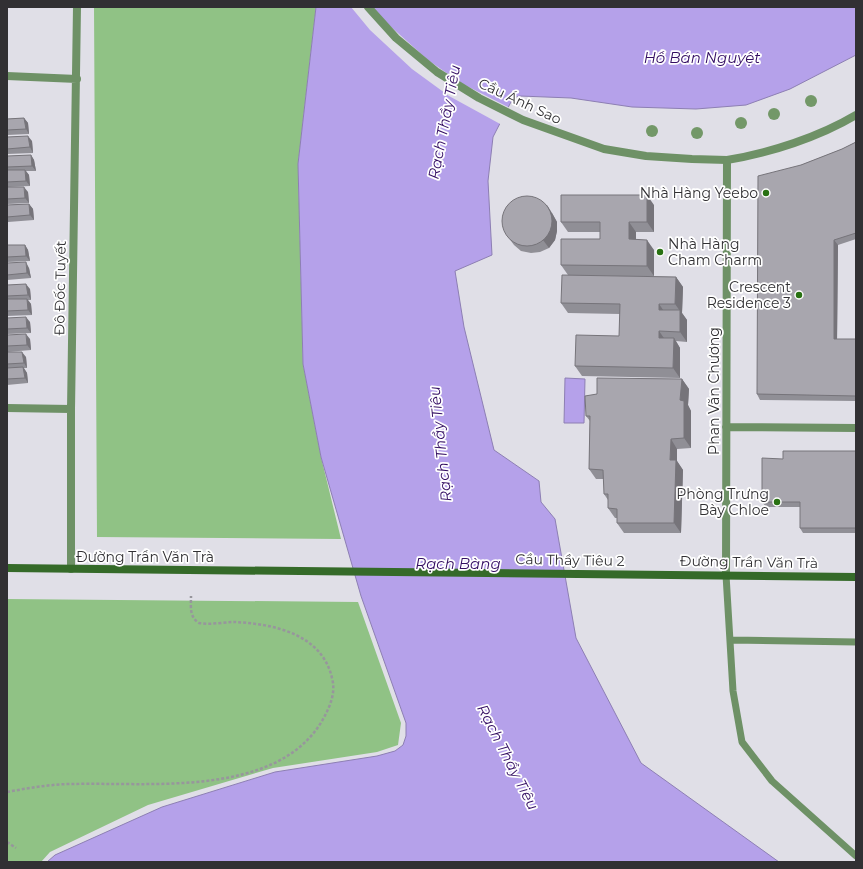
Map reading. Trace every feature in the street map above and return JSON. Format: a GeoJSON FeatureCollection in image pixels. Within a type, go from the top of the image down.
{"type":"FeatureCollection","features":[{"type":"Feature","properties":{"kind":"main road","name":"Đường Trần Văn Trà"},"geometry":{"type":"LineString","coordinates":[[7,568],[283,571]]}},
{"type":"Feature","properties":{"kind":"main road","name":"Cầu Thầy Tiêu 2"},"geometry":{"type":"LineString","coordinates":[[283,571],[641,574]]}},
{"type":"Feature","properties":{"kind":"main road","name":"Đường Trần Văn Trà"},"geometry":{"type":"LineString","coordinates":[[641,574],[856,576]]}},
{"type":"Feature","properties":{"kind":"street","name":"Đô Đốc Tuyết"},"geometry":{"type":"LineString","coordinates":[[71,569],[71,409],[77,7]]}},
{"type":"Feature","properties":{"kind":"street","name":"Cầu Ánh Sao"},"geometry":{"type":"LineString","coordinates":[[368,7],[396,38],[437,72],[479,98],[523,120],[604,149],[646,156],[692,160],[727,160],[752,155],[803,140],[856,115]]}},
{"type":"Feature","properties":{"kind":"street"},"geometry":{"type":"LineString","coordinates":[[7,76],[77,79]]}},
{"type":"Feature","properties":{"kind":"street","name":"Phan Văn Chương"},"geometry":{"type":"LineString","coordinates":[[726,575],[727,160]]}},
{"type":"Feature","properties":{"kind":"street"},"geometry":{"type":"LineString","coordinates":[[7,408],[71,409]]}},
{"type":"Feature","properties":{"kind":"street"},"geometry":{"type":"LineString","coordinates":[[726,427],[856,428]]}},
{"type":"Feature","properties":{"kind":"lane"},"geometry":{"type":"LineString","coordinates":[[726,575],[733,691],[742,742],[772,781],[856,856]]}},
{"type":"Feature","properties":{"kind":"lane"},"geometry":{"type":"LineString","coordinates":[[731,640],[856,642]]}},
{"type":"Feature","properties":{"kind":"path"},"geometry":{"type":"LineString","coordinates":[[7,792],[50,785],[100,783],[149,785],[193,782],[221,778],[250,772],[275,762],[292,753],[305,742],[321,722],[332,699],[334,690],[328,665],[323,658],[313,646],[300,637],[277,627],[235,622],[199,623],[192,616],[191,596]]}},
{"type":"Feature","properties":{"kind":"path"},"geometry":{"type":"LineString","coordinates":[[7,842],[16,848]]}},
{"type":"Feature","properties":{"kind":"green space"},"geometry":{"type":"Polygon","coordinates":[[[94,7],[316,7],[298,164],[303,364],[321,457],[341,539],[97,537],[94,7]]]}},
{"type":"Feature","properties":{"kind":"green space"},"geometry":{"type":"Polygon","coordinates":[[[7,599],[358,602],[401,723],[398,745],[377,752],[273,768],[148,805],[50,852],[41,862],[7,862],[7,599]]]}},
{"type":"Feature","properties":{"kind":"water","name":"Rạch Bàng"},"geometry":{"type":"Polygon","coordinates":[[[316,7],[856,7],[856,55],[790,89],[746,105],[696,109],[632,107],[571,98],[520,96],[513,98],[493,137],[488,181],[492,255],[455,271],[464,327],[494,450],[539,481],[541,502],[555,519],[576,638],[641,763],[779,862],[47,862],[55,855],[162,807],[275,772],[377,756],[395,751],[403,745],[406,736],[406,723],[361,596],[321,457],[303,364],[298,164],[316,7]]]}},
{"type":"Feature","properties":{"kind":"water"},"geometry":{"type":"Polygon","coordinates":[[[565,378],[585,379],[584,423],[564,423],[565,378]]]}},
{"type":"Feature","properties":{"kind":"pier"},"geometry":{"type":"Polygon","coordinates":[[[351,7],[371,7],[428,60],[461,83],[510,108],[502,125],[449,96],[412,69],[370,30],[351,7]]]}},
{"type":"Feature","properties":{"kind":"building"},"geometry":{"type":"Polygon","coordinates":[[[24,118],[26,129],[7,130],[7,119],[24,118]]]}},
{"type":"Feature","properties":{"kind":"building"},"geometry":{"type":"Polygon","coordinates":[[[28,136],[30,147],[7,149],[7,137],[28,136]]]}},
{"type":"Feature","properties":{"kind":"building","name":"Crescent Residence 3"},"geometry":{"type":"Polygon","coordinates":[[[856,142],[856,233],[834,240],[834,339],[856,339],[856,396],[757,394],[758,176],[801,165],[856,142]]]}},
{"type":"Feature","properties":{"kind":"building"},"geometry":{"type":"Polygon","coordinates":[[[31,155],[32,166],[7,167],[7,156],[31,155]]]}},
{"type":"Feature","properties":{"kind":"building"},"geometry":{"type":"Polygon","coordinates":[[[7,170],[25,170],[26,181],[7,182],[7,170]]]}},
{"type":"Feature","properties":{"kind":"building"},"geometry":{"type":"Polygon","coordinates":[[[7,187],[24,187],[25,198],[7,199],[7,187]]]}},
{"type":"Feature","properties":{"kind":"building"},"geometry":{"type":"Polygon","coordinates":[[[561,195],[647,195],[647,222],[629,222],[629,239],[647,240],[647,266],[561,265],[561,239],[600,239],[600,222],[561,222],[561,195]]]}},
{"type":"Feature","properties":{"kind":"building"},"geometry":{"type":"Polygon","coordinates":[[[527,196],[536,198],[547,207],[552,221],[550,230],[541,241],[527,246],[518,244],[507,235],[502,221],[504,212],[513,201],[527,196]]]}},
{"type":"Feature","properties":{"kind":"building"},"geometry":{"type":"Polygon","coordinates":[[[29,204],[30,215],[7,217],[7,205],[29,204]]]}},
{"type":"Feature","properties":{"kind":"building"},"geometry":{"type":"Polygon","coordinates":[[[7,245],[25,245],[26,256],[7,257],[7,245]]]}},
{"type":"Feature","properties":{"kind":"building"},"geometry":{"type":"Polygon","coordinates":[[[26,262],[27,273],[7,275],[7,263],[26,262]]]}},
{"type":"Feature","properties":{"kind":"building"},"geometry":{"type":"Polygon","coordinates":[[[562,275],[676,277],[675,304],[659,304],[659,310],[680,310],[680,332],[659,331],[659,338],[674,338],[673,368],[575,366],[576,335],[619,336],[620,304],[561,303],[562,275]]]}},
{"type":"Feature","properties":{"kind":"building"},"geometry":{"type":"Polygon","coordinates":[[[26,284],[28,295],[7,296],[7,285],[26,284]]]}},
{"type":"Feature","properties":{"kind":"building"},"geometry":{"type":"Polygon","coordinates":[[[7,299],[27,299],[28,310],[7,311],[7,299]]]}},
{"type":"Feature","properties":{"kind":"building"},"geometry":{"type":"Polygon","coordinates":[[[26,317],[27,328],[7,329],[7,318],[26,317]]]}},
{"type":"Feature","properties":{"kind":"building"},"geometry":{"type":"Polygon","coordinates":[[[26,334],[27,345],[7,346],[7,335],[26,334]]]}},
{"type":"Feature","properties":{"kind":"building"},"geometry":{"type":"Polygon","coordinates":[[[7,352],[22,352],[24,363],[7,364],[7,352]]]}},
{"type":"Feature","properties":{"kind":"building"},"geometry":{"type":"Polygon","coordinates":[[[23,367],[25,378],[7,379],[7,368],[23,367]]]}},
{"type":"Feature","properties":{"kind":"building"},"geometry":{"type":"Polygon","coordinates":[[[597,378],[682,379],[680,400],[684,401],[684,438],[671,439],[670,460],[676,460],[674,523],[617,523],[617,509],[608,508],[608,494],[604,494],[603,470],[589,469],[590,416],[586,416],[585,396],[597,394],[597,378]]]}},
{"type":"Feature","properties":{"kind":"building"},"geometry":{"type":"Polygon","coordinates":[[[783,451],[856,451],[856,528],[800,528],[800,502],[762,502],[762,458],[783,459],[783,451]]]}},
{"type":"Feature","properties":{"kind":"place","name":"Nhà Hàng Yeebo"},"geometry":{"type":"Point","coordinates":[766,193]}},
{"type":"Feature","properties":{"kind":"place","name":"Nhà Hàng Cham Charm"},"geometry":{"type":"Point","coordinates":[660,252]}},
{"type":"Feature","properties":{"kind":"place","name":"Crescent Residence 3"},"geometry":{"type":"Point","coordinates":[799,295]}},
{"type":"Feature","properties":{"kind":"place","name":"Phòng Trưng Bày Chloe"},"geometry":{"type":"Point","coordinates":[777,502]}},
{"type":"Feature","properties":{"kind":"water label","name":"Hồ Bán Nguyệt"},"geometry":{"type":"Point","coordinates":[702,57]}},
{"type":"Feature","properties":{"kind":"water label","name":"Rạch Thầy Tiêu"},"geometry":{"type":"Point","coordinates":[444,122]}},
{"type":"Feature","properties":{"kind":"water label","name":"Rạch Thầy Tiêu"},"geometry":{"type":"Point","coordinates":[440,444]}},
{"type":"Feature","properties":{"kind":"water label","name":"Rạch Thầy Tiêu"},"geometry":{"type":"Point","coordinates":[508,757]}}]}
